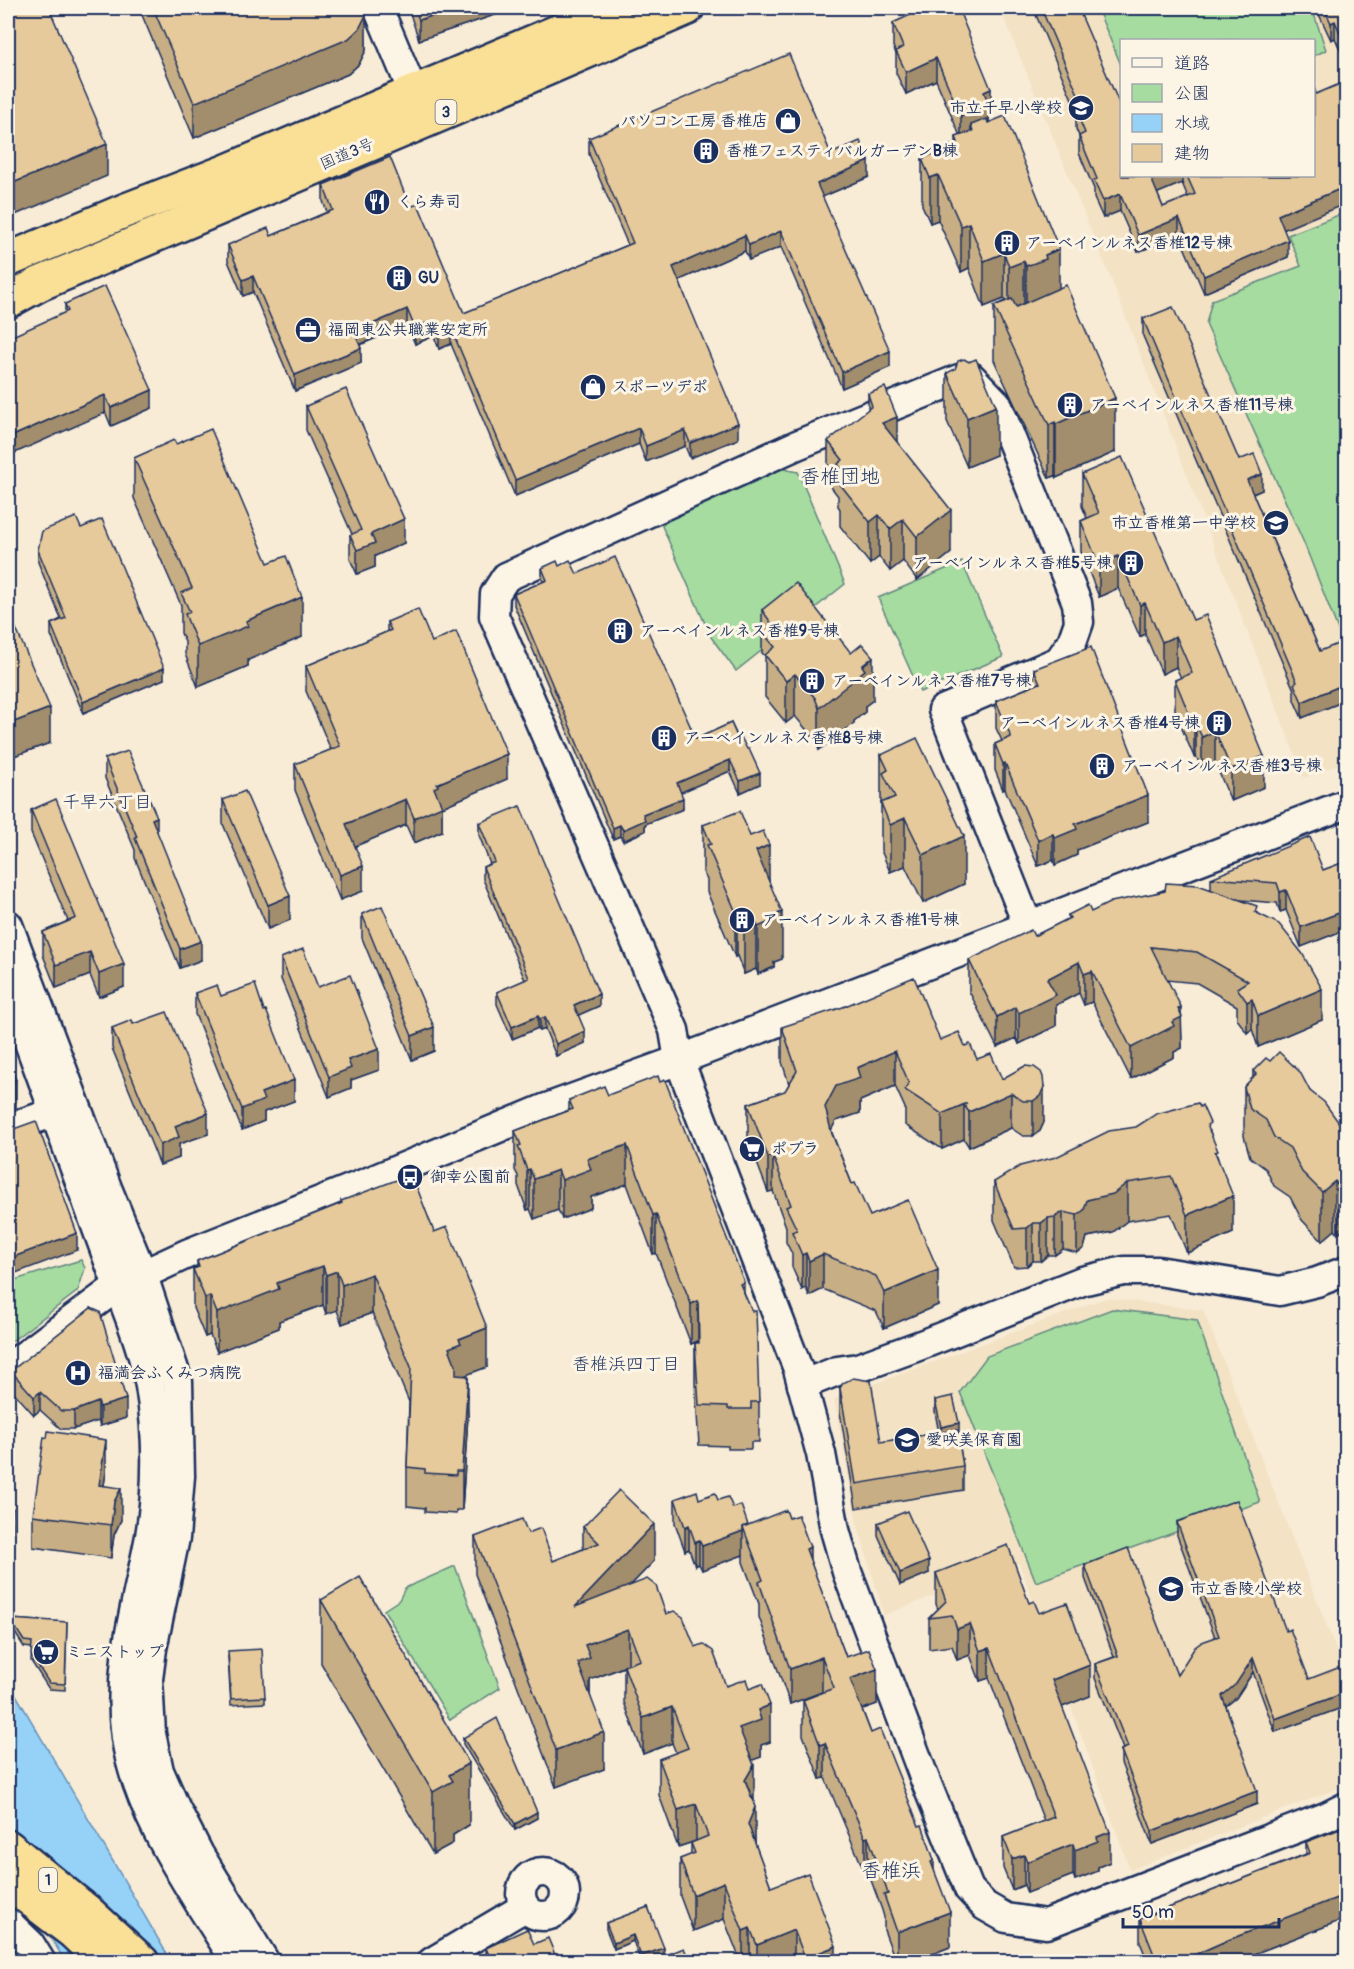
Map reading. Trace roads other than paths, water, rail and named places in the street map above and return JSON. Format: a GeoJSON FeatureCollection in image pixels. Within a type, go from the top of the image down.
{"type":"FeatureCollection","features":[{"type":"Feature","properties":{"kind":"highway","name":"国道3号"},"geometry":{"type":"LineString","coordinates":[[8,260],[113,215],[225,172],[614,8]]}},
{"type":"Feature","properties":{"kind":"highway","name":"国道3号"},"geometry":{"type":"LineString","coordinates":[[8,301],[39,284],[687,8]]}},
{"type":"Feature","properties":{"kind":"highway","name":"1"},"geometry":{"type":"LineString","coordinates":[[8,1847],[88,1913],[142,1962]]}},
{"type":"Feature","properties":{"kind":"highway","name":"1"},"geometry":{"type":"LineString","coordinates":[[8,1882],[73,1932],[105,1962]]}},
{"type":"Feature","properties":{"kind":"street"},"geometry":{"type":"LineString","coordinates":[[378,8],[413,93]]}},
{"type":"Feature","properties":{"kind":"street"},"geometry":{"type":"LineString","coordinates":[[1028,926],[943,710],[1059,661],[1072,642],[1079,622],[1077,603],[997,404],[971,377],[959,379],[797,445],[506,577],[495,594],[494,615],[674,1030],[679,1060],[798,1369],[821,1454],[835,1530],[847,1572],[969,1889],[985,1906],[1006,1917],[1046,1924],[1347,1807]]}},
{"type":"Feature","properties":{"kind":"street"},"geometry":{"type":"LineString","coordinates":[[8,1368],[130,1280],[544,1109],[679,1060],[1347,804]]}},
{"type":"Feature","properties":{"kind":"street"},"geometry":{"type":"LineString","coordinates":[[8,925],[107,1188],[130,1280],[135,1333],[149,1384],[156,1475],[150,1534],[129,1634],[123,1678],[126,1738],[136,1778],[152,1818],[236,1962]]}},
{"type":"Feature","properties":{"kind":"street"},"geometry":{"type":"LineString","coordinates":[[8,985],[56,1112],[178,1382],[180,1466],[175,1538],[156,1627],[148,1679],[151,1734],[159,1771],[175,1807],[199,1854],[265,1962]]}},
{"type":"Feature","properties":{"kind":"street"},"geometry":{"type":"LineString","coordinates":[[8,1128],[56,1112]]}},
{"type":"Feature","properties":{"kind":"street"},"geometry":{"type":"LineString","coordinates":[[802,1385],[837,1371],[858,1368],[921,1345],[1082,1281],[1124,1271],[1158,1271],[1280,1291],[1317,1282],[1347,1271]]}},
{"type":"Feature","properties":{"kind":"street"},"geometry":{"type":"LineString","coordinates":[[432,1962],[525,1907]]}},
{"type":"Feature","properties":{"kind":"street"},"geometry":{"type":"LineString","coordinates":[[8,1923],[30,1944],[41,1962]]}},
{"type":"Feature","properties":{"kind":"water"},"geometry":{"type":"Polygon","coordinates":[[[8,1681],[171,1961],[65,1961],[8,1867],[8,1681]]]}},
{"type":"Feature","properties":{"kind":"place","name":"市立千早小学校"},"geometry":{"type":"Point","coordinates":[1081,108]}},
{"type":"Feature","properties":{"kind":"place","name":"パソコン工房 香椎店"},"geometry":{"type":"Point","coordinates":[788,121]}},
{"type":"Feature","properties":{"kind":"place","name":"香椎フェスティバルガーデンB棟"},"geometry":{"type":"Point","coordinates":[706,151]}},
{"type":"Feature","properties":{"kind":"place","name":"くら寿司"},"geometry":{"type":"Point","coordinates":[377,202]}},
{"type":"Feature","properties":{"kind":"place","name":"アーベインルネス香椎12号棟"},"geometry":{"type":"Point","coordinates":[1007,243]}},
{"type":"Feature","properties":{"kind":"place","name":"GU"},"geometry":{"type":"Point","coordinates":[399,278]}},
{"type":"Feature","properties":{"kind":"place","name":"福岡東公共職業安定所"},"geometry":{"type":"Point","coordinates":[308,330]}},
{"type":"Feature","properties":{"kind":"place","name":"スポーツデポ"},"geometry":{"type":"Point","coordinates":[593,387]}},
{"type":"Feature","properties":{"kind":"place","name":"アーベインルネス香椎11号棟"},"geometry":{"type":"Point","coordinates":[1070,405]}},
{"type":"Feature","properties":{"kind":"place","name":"市立香椎第一中学校"},"geometry":{"type":"Point","coordinates":[1276,523]}},
{"type":"Feature","properties":{"kind":"place","name":"アーベインルネス香椎5号棟"},"geometry":{"type":"Point","coordinates":[1131,563]}},
{"type":"Feature","properties":{"kind":"place","name":"アーベインルネス香椎9号棟"},"geometry":{"type":"Point","coordinates":[620,631]}},
{"type":"Feature","properties":{"kind":"place","name":"アーベインルネス香椎7号棟"},"geometry":{"type":"Point","coordinates":[812,681]}},
{"type":"Feature","properties":{"kind":"place","name":"アーベインルネス香椎4号棟"},"geometry":{"type":"Point","coordinates":[1219,723]}},
{"type":"Feature","properties":{"kind":"place","name":"アーベインルネス香椎8号棟"},"geometry":{"type":"Point","coordinates":[664,738]}},
{"type":"Feature","properties":{"kind":"place","name":"アーベインルネス香椎3号棟"},"geometry":{"type":"Point","coordinates":[1102,766]}},
{"type":"Feature","properties":{"kind":"place","name":"アーベインルネス香椎1号棟"},"geometry":{"type":"Point","coordinates":[742,920]}},
{"type":"Feature","properties":{"kind":"place","name":"ポプラ"},"geometry":{"type":"Point","coordinates":[752,1149]}},
{"type":"Feature","properties":{"kind":"place","name":"御幸公園前"},"geometry":{"type":"Point","coordinates":[410,1177]}},
{"type":"Feature","properties":{"kind":"place","name":"福満会ふくみつ病院"},"geometry":{"type":"Point","coordinates":[78,1373]}},
{"type":"Feature","properties":{"kind":"place","name":"愛咲美保育園"},"geometry":{"type":"Point","coordinates":[907,1440]}},
{"type":"Feature","properties":{"kind":"place","name":"市立香陵小学校"},"geometry":{"type":"Point","coordinates":[1171,1589]}},
{"type":"Feature","properties":{"kind":"place","name":"ミニストップ"},"geometry":{"type":"Point","coordinates":[46,1652]}},
{"type":"Feature","properties":{"kind":"district","name":"香椎団地"},"geometry":{"type":"Point","coordinates":[840,476]}},
{"type":"Feature","properties":{"kind":"district","name":"千早六丁目"},"geometry":{"type":"Point","coordinates":[107,802]}},
{"type":"Feature","properties":{"kind":"district","name":"香椎浜四丁目"},"geometry":{"type":"Point","coordinates":[626,1364]}},
{"type":"Feature","properties":{"kind":"district","name":"香椎浜"},"geometry":{"type":"Point","coordinates":[891,1870]}}]}
